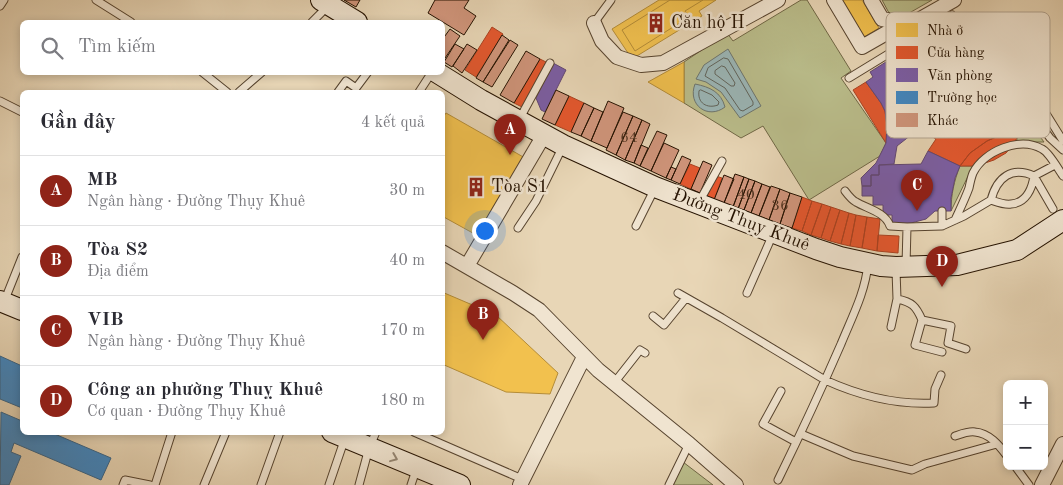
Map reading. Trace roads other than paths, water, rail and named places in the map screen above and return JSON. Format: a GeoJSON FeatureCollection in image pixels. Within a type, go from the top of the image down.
{"type":"FeatureCollection","features":[{"type":"Feature","properties":{"kind":"main road"},"geometry":{"type":"LineString","coordinates":[[325,2],[354,20]]}},
{"type":"Feature","properties":{"kind":"main road","name":"Đường Thụy Khuê"},"geometry":{"type":"LineString","coordinates":[[441,75],[481,100],[563,145],[655,187],[773,233],[840,257],[868,264],[901,266],[957,265],[1017,250],[1059,222]]}},
{"type":"Feature","properties":{"kind":"main road"},"geometry":{"type":"LineString","coordinates":[[2,301],[20,309]]}},
{"type":"Feature","properties":{"kind":"main road"},"geometry":{"type":"LineString","coordinates":[[339,435],[372,440],[414,476],[460,485]]}},
{"type":"Feature","properties":{"kind":"street"},"geometry":{"type":"LineString","coordinates":[[594,23],[602,41],[617,57],[641,64],[663,63],[778,0]]}},
{"type":"Feature","properties":{"kind":"street"},"geometry":{"type":"LineString","coordinates":[[834,0],[862,47],[886,33]]}},
{"type":"Feature","properties":{"kind":"street"},"geometry":{"type":"LineString","coordinates":[[871,0],[882,19],[886,20]]}},
{"type":"Feature","properties":{"kind":"street"},"geometry":{"type":"LineString","coordinates":[[933,12],[954,0]]}},
{"type":"Feature","properties":{"kind":"street"},"geometry":{"type":"LineString","coordinates":[[467,266],[544,135]]}},
{"type":"Feature","properties":{"kind":"street"},"geometry":{"type":"LineString","coordinates":[[445,254],[539,310],[584,357],[736,485]]}},
{"type":"Feature","properties":{"kind":"street"},"geometry":{"type":"LineString","coordinates":[[521,482],[584,357]]}},
{"type":"Feature","properties":{"kind":"street"},"geometry":{"type":"LineString","coordinates":[[1042,485],[1063,444]]}},
{"type":"Feature","properties":{"kind":"lane"},"geometry":{"type":"LineString","coordinates":[[0,6],[4,0]]}},
{"type":"Feature","properties":{"kind":"lane"},"geometry":{"type":"LineString","coordinates":[[96,0],[127,20]]}},
{"type":"Feature","properties":{"kind":"lane"},"geometry":{"type":"LineString","coordinates":[[594,23],[611,0]]}},
{"type":"Feature","properties":{"kind":"lane"},"geometry":{"type":"LineString","coordinates":[[313,20],[325,2]]}},
{"type":"Feature","properties":{"kind":"lane"},"geometry":{"type":"LineString","coordinates":[[849,78],[886,55]]}},
{"type":"Feature","properties":{"kind":"lane"},"geometry":{"type":"LineString","coordinates":[[518,121],[550,63]]}},
{"type":"Feature","properties":{"kind":"lane"},"geometry":{"type":"LineString","coordinates":[[206,75],[224,90]]}},
{"type":"Feature","properties":{"kind":"lane"},"geometry":{"type":"LineString","coordinates":[[241,90],[259,75]]}},
{"type":"Feature","properties":{"kind":"lane"},"geometry":{"type":"LineString","coordinates":[[339,90],[346,81],[356,88],[366,75]]}},
{"type":"Feature","properties":{"kind":"lane"},"geometry":{"type":"LineString","coordinates":[[420,90],[430,75]]}},
{"type":"Feature","properties":{"kind":"lane"},"geometry":{"type":"LineString","coordinates":[[0,101],[20,111]]}},
{"type":"Feature","properties":{"kind":"lane"},"geometry":{"type":"LineString","coordinates":[[1050,120],[1063,141]]}},
{"type":"Feature","properties":{"kind":"lane"},"geometry":{"type":"LineString","coordinates":[[1050,138],[1063,150]]}},
{"type":"Feature","properties":{"kind":"lane"},"geometry":{"type":"LineString","coordinates":[[955,220],[973,173],[983,160],[994,152],[1007,147],[1029,143],[1044,149],[1061,170],[1034,176]]}},
{"type":"Feature","properties":{"kind":"lane"},"geometry":{"type":"LineString","coordinates":[[518,228],[536,201],[563,145]]}},
{"type":"Feature","properties":{"kind":"lane"},"geometry":{"type":"LineString","coordinates":[[698,204],[722,161]]}},
{"type":"Feature","properties":{"kind":"lane"},"geometry":{"type":"LineString","coordinates":[[991,200],[993,191],[1006,176],[1017,172],[1026,172],[1034,176],[1059,222]]}},
{"type":"Feature","properties":{"kind":"lane"},"geometry":{"type":"LineString","coordinates":[[845,191],[854,202],[873,210],[887,219],[890,226],[942,226],[991,200],[1010,204],[1020,201],[1029,194],[1033,186],[1034,176]]}},
{"type":"Feature","properties":{"kind":"lane"},"geometry":{"type":"LineString","coordinates":[[636,226],[655,187]]}},
{"type":"Feature","properties":{"kind":"lane"},"geometry":{"type":"LineString","coordinates":[[942,211],[942,226]]}},
{"type":"Feature","properties":{"kind":"lane"},"geometry":{"type":"LineString","coordinates":[[891,327],[897,299],[897,282],[907,227]]}},
{"type":"Feature","properties":{"kind":"lane"},"geometry":{"type":"LineString","coordinates":[[747,293],[773,233]]}},
{"type":"Feature","properties":{"kind":"lane"},"geometry":{"type":"LineString","coordinates":[[2,301],[20,261]]}},
{"type":"Feature","properties":{"kind":"lane"},"geometry":{"type":"LineString","coordinates":[[778,480],[825,380],[860,298],[868,264]]}},
{"type":"Feature","properties":{"kind":"lane"},"geometry":{"type":"LineString","coordinates":[[678,293],[825,380],[842,388],[884,399],[921,404],[934,403],[935,388],[941,375]]}},
{"type":"Feature","properties":{"kind":"lane"},"geometry":{"type":"LineString","coordinates":[[653,316],[664,325],[686,298]]}},
{"type":"Feature","properties":{"kind":"lane"},"geometry":{"type":"LineString","coordinates":[[897,299],[910,303],[916,308],[922,320],[915,345],[942,352]]}},
{"type":"Feature","properties":{"kind":"lane"},"geometry":{"type":"LineString","coordinates":[[922,320],[951,326],[948,343],[966,349]]}},
{"type":"Feature","properties":{"kind":"lane"},"geometry":{"type":"LineString","coordinates":[[614,383],[640,350],[645,353]]}},
{"type":"Feature","properties":{"kind":"lane"},"geometry":{"type":"LineString","coordinates":[[781,391],[763,424],[796,442]]}},
{"type":"Feature","properties":{"kind":"lane"},"geometry":{"type":"LineString","coordinates":[[955,436],[974,431],[988,436],[1003,451]]}},
{"type":"Feature","properties":{"kind":"lane"},"geometry":{"type":"LineString","coordinates":[[800,434],[853,456],[912,470],[926,464],[997,444]]}},
{"type":"Feature","properties":{"kind":"lane"},"geometry":{"type":"LineString","coordinates":[[155,485],[171,435]]}},
{"type":"Feature","properties":{"kind":"lane"},"geometry":{"type":"LineString","coordinates":[[204,485],[225,435]]}},
{"type":"Feature","properties":{"kind":"lane"},"geometry":{"type":"LineString","coordinates":[[261,485],[279,435]]}},
{"type":"Feature","properties":{"kind":"lane"},"geometry":{"type":"LineString","coordinates":[[329,485],[339,435]]}},
{"type":"Feature","properties":{"kind":"lane"},"geometry":{"type":"LineString","coordinates":[[420,435],[521,482]]}},
{"type":"Feature","properties":{"kind":"lane"},"geometry":{"type":"LineString","coordinates":[[359,485],[372,440]]}},
{"type":"Feature","properties":{"kind":"lane"},"geometry":{"type":"LineString","coordinates":[[670,485],[689,444]]}},
{"type":"Feature","properties":{"kind":"lane"},"geometry":{"type":"LineString","coordinates":[[1018,470],[1029,485]]}},
{"type":"Feature","properties":{"kind":"lane"},"geometry":{"type":"LineString","coordinates":[[123,485],[125,480],[150,485]]}},
{"type":"Feature","properties":{"kind":"water"},"geometry":{"type":"Polygon","coordinates":[[[728,49],[761,106],[740,118],[721,92],[706,82],[696,79],[704,65],[728,49]]]}},
{"type":"Feature","properties":{"kind":"water"},"geometry":{"type":"Polygon","coordinates":[[[695,84],[718,94],[725,107],[719,111],[712,112],[701,108],[696,104],[694,98],[695,84]]]}},
{"type":"Feature","properties":{"kind":"place","name":"Căn hộ H"},"geometry":{"type":"Point","coordinates":[656,23]}},
{"type":"Feature","properties":{"kind":"place","name":"MB"},"geometry":{"type":"Point","coordinates":[510,155]}},
{"type":"Feature","properties":{"kind":"place","name":"Tòa S1"},"geometry":{"type":"Point","coordinates":[476,187]}},
{"type":"Feature","properties":{"kind":"place","name":"VIB"},"geometry":{"type":"Point","coordinates":[917,211]}},
{"type":"Feature","properties":{"kind":"place","name":"Công an phường Thuỵ Khuê"},"geometry":{"type":"Point","coordinates":[942,287]}},
{"type":"Feature","properties":{"kind":"place","name":"Tòa S2"},"geometry":{"type":"Point","coordinates":[483,340]}}]}
